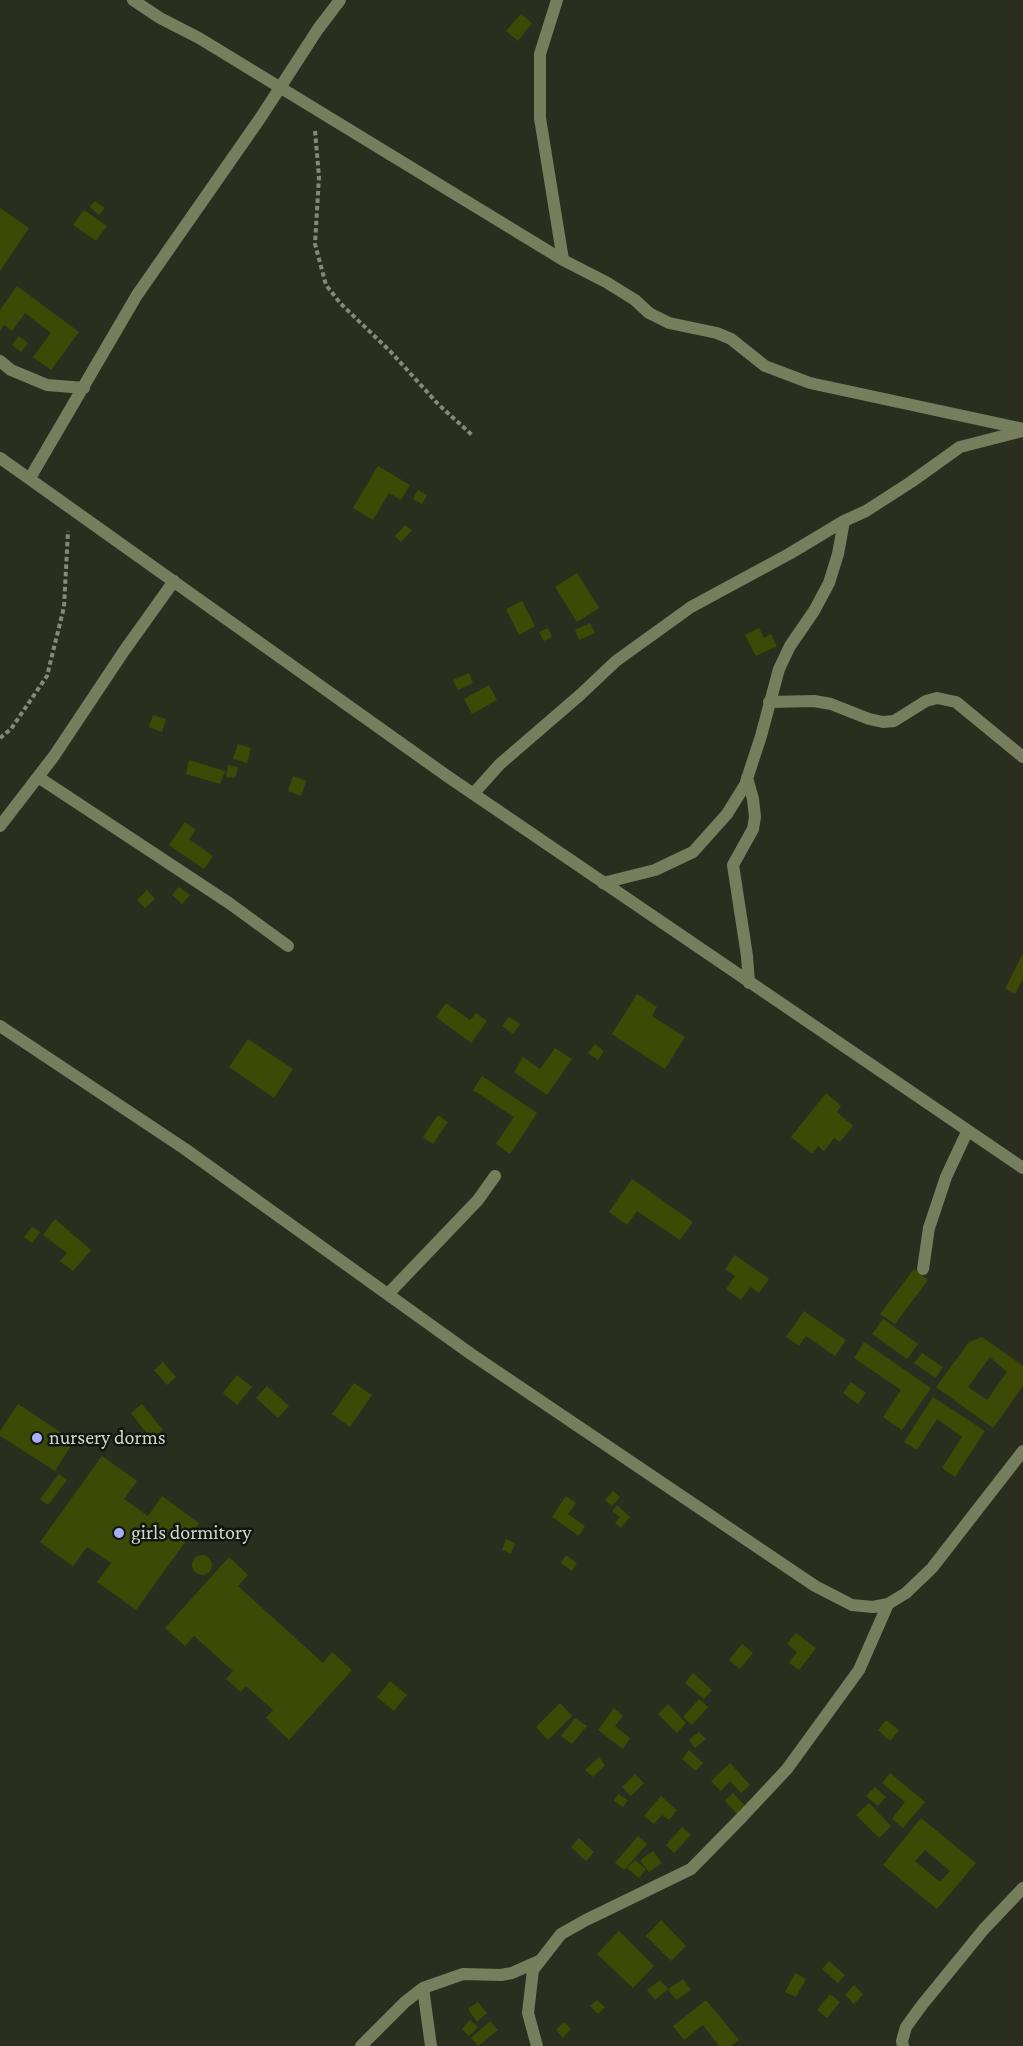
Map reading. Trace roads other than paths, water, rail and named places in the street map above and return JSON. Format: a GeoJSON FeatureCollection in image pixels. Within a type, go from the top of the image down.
{"type":"FeatureCollection","features":[{"type":"Feature","properties":{"kind":"street"},"geometry":{"type":"LineString","coordinates":[[133,0],[312,106],[563,260],[606,282],[635,300],[649,313],[669,324],[717,333],[731,339],[765,366],[810,383],[1023,430]]}},
{"type":"Feature","properties":{"kind":"street"},"geometry":{"type":"LineString","coordinates":[[30,478],[138,295],[340,0]]}},
{"type":"Feature","properties":{"kind":"street"},"geometry":{"type":"LineString","coordinates":[[557,0],[540,54],[540,118],[563,260]]}},
{"type":"Feature","properties":{"kind":"street"},"geometry":{"type":"LineString","coordinates":[[0,361],[11,370],[47,385],[84,388]]}},
{"type":"Feature","properties":{"kind":"street"},"geometry":{"type":"LineString","coordinates":[[473,794],[500,764],[616,661],[691,607],[789,554],[844,521],[866,511],[960,447],[1023,430]]}},
{"type":"Feature","properties":{"kind":"street"},"geometry":{"type":"LineString","coordinates":[[0,458],[473,794],[1023,1168]]}},
{"type":"Feature","properties":{"kind":"street"},"geometry":{"type":"LineString","coordinates":[[603,883],[656,870],[693,852],[727,814],[747,778],[779,669],[790,646],[814,611],[829,583],[838,554],[844,521]]}},
{"type":"Feature","properties":{"kind":"street"},"geometry":{"type":"LineString","coordinates":[[0,826],[61,747],[124,651],[174,581]]}},
{"type":"Feature","properties":{"kind":"street"},"geometry":{"type":"LineString","coordinates":[[769,702],[814,701],[831,704],[882,722],[894,721],[926,700],[937,698],[956,702],[1023,757]]}},
{"type":"Feature","properties":{"kind":"street"},"geometry":{"type":"LineString","coordinates":[[38,777],[229,903],[288,946]]}},
{"type":"Feature","properties":{"kind":"street"},"geometry":{"type":"LineString","coordinates":[[747,778],[755,818],[753,829],[733,865],[749,983]]}},
{"type":"Feature","properties":{"kind":"street"},"geometry":{"type":"LineString","coordinates":[[0,1026],[185,1149],[481,1361],[815,1586],[852,1605],[873,1607],[888,1604],[906,1593],[932,1568],[1023,1451]]}},
{"type":"Feature","properties":{"kind":"street"},"geometry":{"type":"LineString","coordinates":[[923,1269],[929,1228],[946,1177],[967,1132]]}},
{"type":"Feature","properties":{"kind":"street"},"geometry":{"type":"LineString","coordinates":[[388,1294],[478,1200],[495,1176]]}},
{"type":"Feature","properties":{"kind":"street"},"geometry":{"type":"LineString","coordinates":[[537,2046],[528,2013],[533,1970],[561,1934],[691,1869],[787,1769],[859,1670],[888,1604]]}},
{"type":"Feature","properties":{"kind":"street"},"geometry":{"type":"LineString","coordinates":[[903,2046],[906,2027],[922,2005],[984,1929],[1023,1888]]}},
{"type":"Feature","properties":{"kind":"street"},"geometry":{"type":"LineString","coordinates":[[361,2046],[405,2002],[423,1988],[463,1974],[512,1973],[540,1961]]}},
{"type":"Feature","properties":{"kind":"street"},"geometry":{"type":"LineString","coordinates":[[423,1988],[431,2046]]}},
{"type":"Feature","properties":{"kind":"place","name":"nursery dorms"},"geometry":{"type":"Point","coordinates":[37,1438]}},
{"type":"Feature","properties":{"kind":"place","name":"girls dormitory"},"geometry":{"type":"Point","coordinates":[119,1533]}}]}
